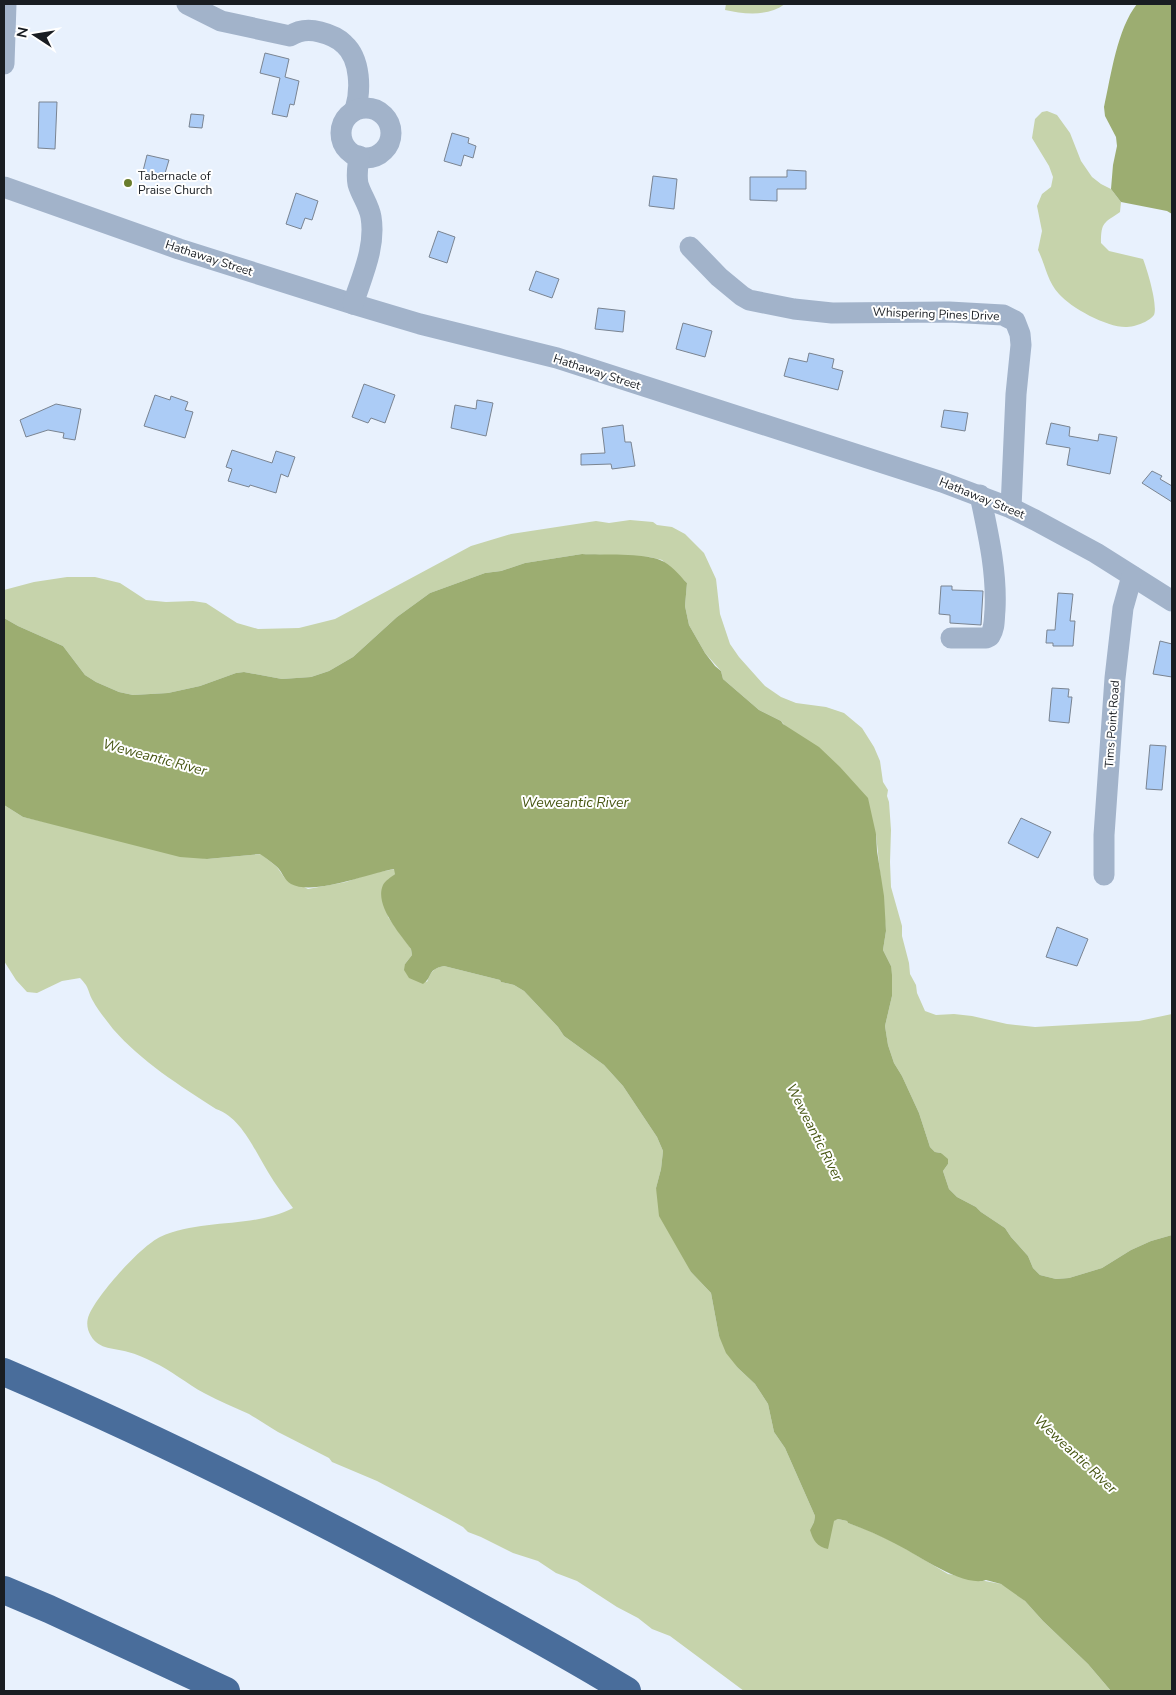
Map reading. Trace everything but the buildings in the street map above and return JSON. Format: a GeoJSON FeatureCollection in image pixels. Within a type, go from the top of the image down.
{"type":"FeatureCollection","features":[{"type":"Feature","properties":{"kind":"highway"},"geometry":{"type":"LineString","coordinates":[[4,1372],[207,1464],[409,1568],[590,1668],[627,1691]]}},
{"type":"Feature","properties":{"kind":"highway"},"geometry":{"type":"LineString","coordinates":[[4,1590],[226,1691]]}},
{"type":"Feature","properties":{"kind":"street"},"geometry":{"type":"LineString","coordinates":[[4,64],[6,4]]}},
{"type":"Feature","properties":{"kind":"street"},"geometry":{"type":"LineString","coordinates":[[188,4],[221,21],[290,36],[296,32],[317,31],[328,34],[346,44],[356,66],[358,98],[355,110]]}},
{"type":"Feature","properties":{"kind":"street"},"geometry":{"type":"LineString","coordinates":[[371,108],[379,111],[389,123],[390,139],[382,152],[375,156],[367,158],[359,156],[352,152],[342,139],[344,122],[348,115],[355,110],[371,108]]}},
{"type":"Feature","properties":{"kind":"street"},"geometry":{"type":"LineString","coordinates":[[353,304],[369,255],[372,238],[371,214],[358,184],[359,156]]}},
{"type":"Feature","properties":{"kind":"street","name":"Hathaway Street"},"geometry":{"type":"LineString","coordinates":[[4,187],[179,250],[420,324],[557,358],[980,495],[1011,508],[1096,553],[1172,601]]}},
{"type":"Feature","properties":{"kind":"street","name":"Whispering Pines Drive"},"geometry":{"type":"LineString","coordinates":[[690,247],[719,277],[745,299],[794,309],[832,313],[949,312],[1003,315],[1015,322],[1020,334],[1021,345],[1016,394],[1011,508]]}},
{"type":"Feature","properties":{"kind":"street"},"geometry":{"type":"LineString","coordinates":[[951,638],[986,638],[990,636],[994,629],[996,590],[994,568],[980,495]]}},
{"type":"Feature","properties":{"kind":"street","name":"Tims Point Road"},"geometry":{"type":"LineString","coordinates":[[1104,875],[1104,835],[1115,678],[1122,608],[1132,576]]}},
{"type":"Feature","properties":{"kind":"shaded area"},"geometry":{"type":"Polygon","coordinates":[[[726,4],[785,4],[763,13],[740,13],[725,10],[726,4]]]}},
{"type":"Feature","properties":{"kind":"shaded area"},"geometry":{"type":"Polygon","coordinates":[[[1047,111],[1057,115],[1070,133],[1081,161],[1092,177],[1111,189],[1121,202],[1120,212],[1104,224],[1101,243],[1109,251],[1143,259],[1155,303],[1154,315],[1145,322],[1127,327],[1100,321],[1072,305],[1059,294],[1049,279],[1038,250],[1042,231],[1037,206],[1042,194],[1051,187],[1053,177],[1049,166],[1032,138],[1035,119],[1042,112],[1047,111]]]}},
{"type":"Feature","properties":{"kind":"shaded area"},"geometry":{"type":"Polygon","coordinates":[[[630,520],[653,522],[657,525],[672,527],[685,534],[704,553],[716,579],[720,614],[730,644],[765,686],[781,697],[796,703],[826,707],[844,713],[862,728],[874,747],[880,761],[883,782],[888,790],[891,830],[891,887],[902,926],[902,936],[910,974],[925,1011],[936,1015],[972,1016],[1007,1024],[1035,1027],[1139,1021],[1172,1014],[1172,1235],[1151,1241],[1131,1250],[1102,1268],[1069,1278],[1056,1279],[1040,1275],[1033,1268],[1028,1256],[1005,1228],[976,1207],[957,1197],[949,1189],[943,1171],[948,1164],[941,1153],[935,1152],[930,1147],[919,1113],[894,1063],[888,1045],[885,1026],[892,996],[891,966],[883,950],[886,931],[876,834],[781,721],[759,710],[723,679],[721,671],[705,653],[689,625],[685,606],[687,583],[662,560],[650,557],[582,554],[525,563],[501,571],[485,573],[430,593],[397,617],[353,657],[329,671],[311,677],[282,679],[244,672],[236,673],[200,686],[168,693],[133,695],[119,692],[96,682],[85,675],[63,646],[4,618],[4,590],[34,582],[67,577],[95,577],[120,583],[146,600],[206,603],[237,623],[258,629],[299,628],[335,619],[471,546],[511,534],[596,521],[609,523],[630,520]]]}},
{"type":"Feature","properties":{"kind":"shaded area"},"geometry":{"type":"Polygon","coordinates":[[[4,805],[23,817],[207,859],[261,854],[277,867],[284,877],[308,889],[346,882],[369,874],[395,869],[395,874],[384,885],[388,917],[411,949],[412,955],[405,964],[427,982],[433,971],[444,966],[500,980],[524,991],[564,1036],[604,1065],[623,1086],[657,1137],[663,1151],[656,1188],[691,1272],[711,1293],[719,1336],[738,1368],[755,1384],[768,1404],[774,1432],[785,1448],[815,1516],[810,1530],[838,1519],[847,1521],[896,1543],[948,1574],[1001,1584],[1025,1601],[1088,1664],[1111,1691],[744,1691],[670,1636],[652,1629],[638,1618],[577,1581],[556,1573],[538,1561],[513,1553],[468,1532],[447,1518],[377,1481],[332,1462],[329,1458],[278,1432],[249,1414],[204,1393],[160,1365],[134,1354],[108,1348],[94,1341],[87,1326],[88,1318],[94,1306],[120,1272],[152,1242],[176,1231],[193,1227],[261,1219],[293,1208],[247,1136],[233,1119],[175,1082],[124,1041],[105,1019],[80,978],[62,981],[37,993],[27,992],[16,980],[4,961],[4,805]]]}},
{"type":"Feature","properties":{"kind":"water"},"geometry":{"type":"Polygon","coordinates":[[[1137,4],[1172,4],[1172,214],[1167,211],[1121,202],[1111,189],[1117,146],[1116,137],[1105,116],[1104,107],[1112,67],[1124,26],[1137,4]]]}},
{"type":"Feature","properties":{"kind":"water","name":"Weweantic River"},"geometry":{"type":"Polygon","coordinates":[[[582,554],[644,556],[660,560],[671,567],[687,583],[685,606],[689,625],[705,653],[721,671],[723,679],[759,710],[781,721],[819,747],[868,798],[876,834],[884,896],[886,931],[883,950],[891,966],[892,975],[892,996],[885,1026],[888,1045],[894,1063],[919,1113],[930,1147],[948,1159],[948,1164],[943,1171],[949,1189],[957,1197],[976,1207],[1005,1228],[1028,1256],[1033,1268],[1040,1275],[1056,1279],[1069,1278],[1102,1268],[1131,1250],[1151,1241],[1172,1235],[1172,1691],[1111,1691],[1088,1664],[1025,1601],[1001,1584],[986,1580],[965,1579],[952,1574],[888,1540],[847,1521],[838,1519],[834,1521],[828,1549],[821,1547],[816,1542],[810,1530],[815,1516],[785,1448],[774,1432],[768,1404],[755,1384],[726,1353],[719,1336],[711,1293],[691,1272],[659,1216],[656,1188],[663,1151],[657,1137],[623,1086],[604,1065],[564,1036],[524,991],[500,980],[444,966],[432,971],[423,984],[409,978],[404,970],[405,964],[412,955],[411,949],[389,919],[382,901],[383,885],[395,874],[394,869],[327,886],[301,887],[291,884],[278,868],[260,854],[207,859],[180,857],[23,817],[4,805],[4,618],[63,646],[85,675],[96,682],[119,692],[133,695],[168,693],[200,686],[236,673],[244,672],[282,679],[311,677],[329,671],[353,657],[397,617],[430,593],[485,573],[501,571],[525,563],[582,554]]]}},
{"type":"Feature","properties":{"kind":"place","name":"Tabernacle of Praise Church"},"geometry":{"type":"Point","coordinates":[128,183]}}]}
